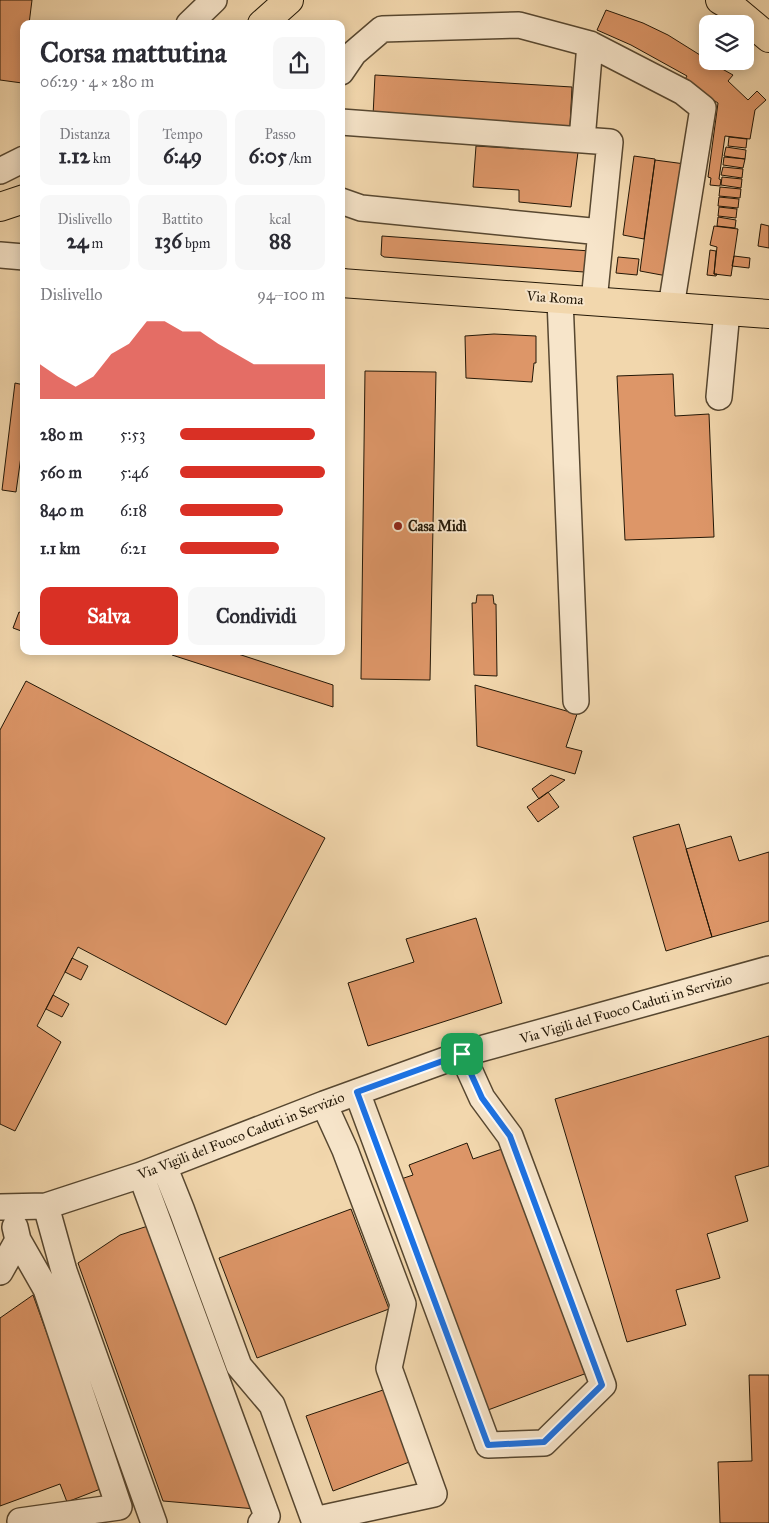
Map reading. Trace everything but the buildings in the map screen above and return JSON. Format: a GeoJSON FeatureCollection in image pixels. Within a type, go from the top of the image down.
{"type":"FeatureCollection","features":[{"type":"Feature","properties":{"kind":"main road"},"geometry":{"type":"LineString","coordinates":[[266,20],[289,0]]}},
{"type":"Feature","properties":{"kind":"main road"},"geometry":{"type":"LineString","coordinates":[[281,20],[288,12],[304,0]]}},
{"type":"Feature","properties":{"kind":"main road"},"geometry":{"type":"LineString","coordinates":[[720,0],[732,7],[769,38]]}},
{"type":"Feature","properties":{"kind":"main road"},"geometry":{"type":"LineString","coordinates":[[0,207],[20,200]]}},
{"type":"Feature","properties":{"kind":"main road","name":"Via Roma"},"geometry":{"type":"LineString","coordinates":[[345,283],[769,314]]}},
{"type":"Feature","properties":{"kind":"street"},"geometry":{"type":"LineString","coordinates":[[193,20],[214,0]]}},
{"type":"Feature","properties":{"kind":"street"},"geometry":{"type":"LineString","coordinates":[[345,66],[354,54],[382,29],[519,25],[590,44],[683,92],[703,108],[671,307]]}},
{"type":"Feature","properties":{"kind":"street"},"geometry":{"type":"LineString","coordinates":[[582,140],[590,44]]}},
{"type":"Feature","properties":{"kind":"street"},"geometry":{"type":"LineString","coordinates":[[345,122],[610,142],[594,301]]}},
{"type":"Feature","properties":{"kind":"street"},"geometry":{"type":"LineString","coordinates":[[0,171],[20,161]]}},
{"type":"Feature","properties":{"kind":"street"},"geometry":{"type":"LineString","coordinates":[[345,202],[361,208],[601,232]]}},
{"type":"Feature","properties":{"kind":"street"},"geometry":{"type":"LineString","coordinates":[[0,255],[20,257]]}},
{"type":"Feature","properties":{"kind":"street"},"geometry":{"type":"LineString","coordinates":[[560,298],[560,344],[576,701]]}},
{"type":"Feature","properties":{"kind":"street"},"geometry":{"type":"LineString","coordinates":[[719,397],[726,311]]}},
{"type":"Feature","properties":{"kind":"street","name":"Via Vigili del Fuoco Caduti in Servizio"},"geometry":{"type":"LineString","coordinates":[[5,1207],[46,1206],[141,1175],[324,1104],[462,1054],[769,969]]}},
{"type":"Feature","properties":{"kind":"street"},"geometry":{"type":"LineString","coordinates":[[357,1092],[488,1445],[544,1442],[602,1385],[510,1136],[482,1098],[462,1054]]}},
{"type":"Feature","properties":{"kind":"street"},"geometry":{"type":"LineString","coordinates":[[164,1166],[239,1366],[272,1405],[314,1520],[434,1494],[388,1368],[403,1304],[345,1150],[324,1104]]}},
{"type":"Feature","properties":{"kind":"street"},"geometry":{"type":"LineString","coordinates":[[141,1175],[267,1516],[261,1523]]}},
{"type":"Feature","properties":{"kind":"street"},"geometry":{"type":"LineString","coordinates":[[46,1206],[64,1271],[154,1523]]}},
{"type":"Feature","properties":{"kind":"street"},"geometry":{"type":"LineString","coordinates":[[5,1207],[18,1240],[46,1289],[119,1507],[20,1521]]}},
{"type":"Feature","properties":{"kind":"street"},"geometry":{"type":"LineString","coordinates":[[0,1272],[18,1240]]}},
{"type":"Feature","properties":{"kind":"place","name":"Casa Midì"},"geometry":{"type":"Point","coordinates":[398,526]}},
{"type":"Feature","properties":{"kind":"route"},"geometry":{"type":"LineString","coordinates":[[462,1054],[482,1098],[510,1136],[602,1385],[544,1442],[488,1445],[357,1092],[462,1054]]}}]}
